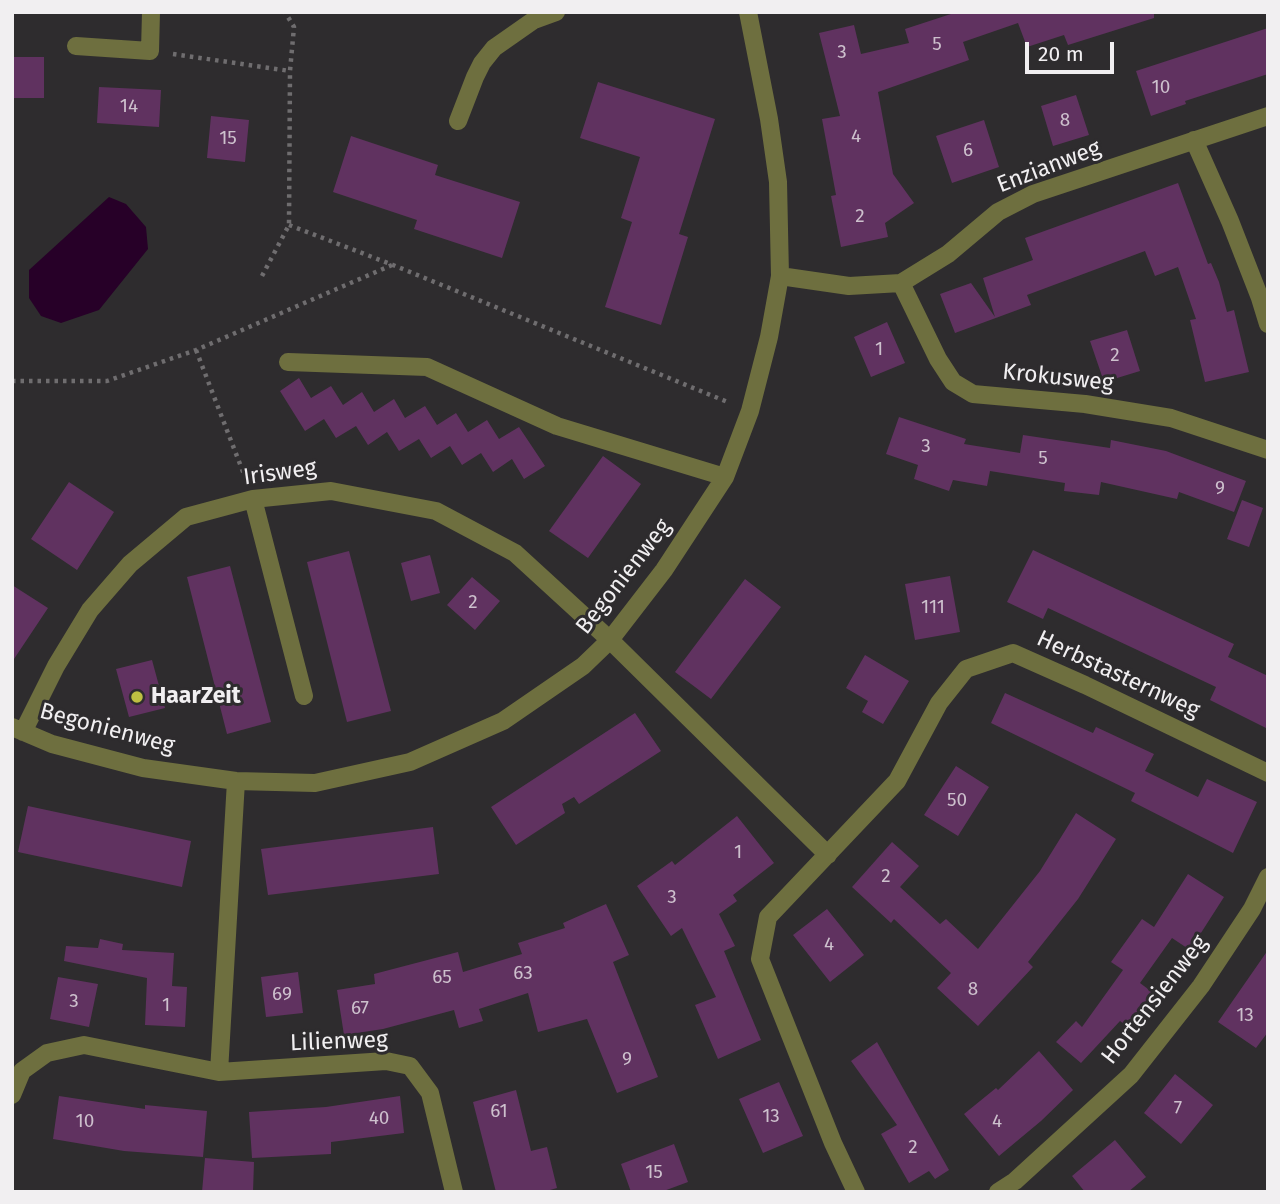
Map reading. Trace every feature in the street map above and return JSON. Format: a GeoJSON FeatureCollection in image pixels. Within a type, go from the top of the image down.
{"type":"FeatureCollection","features":[{"type":"Feature","properties":{"kind":"street"},"geometry":{"type":"LineString","coordinates":[[76,46],[150,51],[151,12]]}},
{"type":"Feature","properties":{"kind":"street"},"geometry":{"type":"LineString","coordinates":[[458,121],[475,77],[494,48],[534,20],[555,12]]}},
{"type":"Feature","properties":{"kind":"street","name":"Begonienweg"},"geometry":{"type":"LineString","coordinates":[[18,730],[52,744],[143,768],[236,781],[315,783],[410,762],[503,721],[583,666],[610,640],[664,570],[725,477],[750,411],[769,337],[780,276],[778,182],[769,118],[748,12]]}},
{"type":"Feature","properties":{"kind":"street","name":"Enzianweg"},"geometry":{"type":"LineString","coordinates":[[901,284],[948,254],[998,212],[1033,194],[1268,116]]}},
{"type":"Feature","properties":{"kind":"street"},"geometry":{"type":"LineString","coordinates":[[1194,140],[1240,247],[1268,324]]}},
{"type":"Feature","properties":{"kind":"street"},"geometry":{"type":"LineString","coordinates":[[780,276],[849,286],[901,284]]}},
{"type":"Feature","properties":{"kind":"street","name":"Krokusweg"},"geometry":{"type":"LineString","coordinates":[[901,284],[938,359],[953,382],[973,394],[1085,404],[1171,418],[1268,450]]}},
{"type":"Feature","properties":{"kind":"street"},"geometry":{"type":"LineString","coordinates":[[288,362],[427,367],[557,426],[725,477]]}},
{"type":"Feature","properties":{"kind":"street","name":"Irisweg"},"geometry":{"type":"LineString","coordinates":[[18,730],[90,610],[130,564],[186,517],[253,499],[331,491],[436,511],[514,552],[610,640]]}},
{"type":"Feature","properties":{"kind":"street"},"geometry":{"type":"LineString","coordinates":[[253,499],[304,696]]}},
{"type":"Feature","properties":{"kind":"street"},"geometry":{"type":"LineString","coordinates":[[610,640],[828,855]]}},
{"type":"Feature","properties":{"kind":"street","name":"Herbstasternweg"},"geometry":{"type":"LineString","coordinates":[[856,1192],[833,1143],[760,959],[768,916],[897,780],[939,704],[966,669],[1013,653],[1086,685],[1268,774]]}},
{"type":"Feature","properties":{"kind":"street"},"geometry":{"type":"LineString","coordinates":[[219,1072],[236,781]]}},
{"type":"Feature","properties":{"kind":"street","name":"Hortensienweg"},"geometry":{"type":"LineString","coordinates":[[998,1192],[1015,1181],[1131,1075],[1201,986],[1252,909],[1268,877]]}},
{"type":"Feature","properties":{"kind":"street","name":"Lilienweg"},"geometry":{"type":"LineString","coordinates":[[12,1095],[22,1071],[47,1053],[84,1045],[219,1072],[386,1061],[410,1066],[430,1093],[454,1192]]}},
{"type":"Feature","properties":{"kind":"path"},"geometry":{"type":"LineString","coordinates":[[262,276],[289,225],[290,71],[294,27],[285,12]]}},
{"type":"Feature","properties":{"kind":"path"},"geometry":{"type":"LineString","coordinates":[[150,51],[290,71]]}},
{"type":"Feature","properties":{"kind":"path"},"geometry":{"type":"LineString","coordinates":[[289,225],[750,411]]}},
{"type":"Feature","properties":{"kind":"path"},"geometry":{"type":"LineString","coordinates":[[12,381],[107,381],[196,350],[393,265]]}},
{"type":"Feature","properties":{"kind":"path"},"geometry":{"type":"LineString","coordinates":[[196,350],[253,499]]}},
{"type":"Feature","properties":{"kind":"shaded area"},"geometry":{"type":"Polygon","coordinates":[[[109,197],[126,204],[146,227],[148,249],[99,310],[61,323],[41,316],[29,298],[29,270],[109,197]]]}},
{"type":"Feature","properties":{"kind":"building"},"geometry":{"type":"Polygon","coordinates":[[[957,12],[1154,12],[1154,18],[1068,45],[1064,35],[1027,47],[1018,23],[963,42],[969,60],[878,92],[893,174],[914,203],[885,223],[888,237],[841,247],[831,196],[836,195],[822,119],[840,116],[819,33],[854,25],[861,54],[909,43],[905,29],[957,12]]]}},
{"type":"Feature","properties":{"kind":"building"},"geometry":{"type":"Polygon","coordinates":[[[1268,28],[1268,74],[1185,101],[1186,104],[1151,116],[1136,71],[1268,28]]]}},
{"type":"Feature","properties":{"kind":"building"},"geometry":{"type":"Polygon","coordinates":[[[12,57],[44,57],[44,98],[12,98],[12,57]]]}},
{"type":"Feature","properties":{"kind":"building"},"geometry":{"type":"Polygon","coordinates":[[[598,82],[715,119],[679,234],[688,237],[661,325],[605,307],[632,222],[621,218],[640,157],[580,138],[598,82]]]}},
{"type":"Feature","properties":{"kind":"building"},"geometry":{"type":"Polygon","coordinates":[[[99,87],[161,90],[159,127],[97,123],[99,87]]]}},
{"type":"Feature","properties":{"kind":"building"},"geometry":{"type":"Polygon","coordinates":[[[1076,95],[1089,135],[1053,146],[1041,106],[1076,95]]]}},
{"type":"Feature","properties":{"kind":"building"},"geometry":{"type":"Polygon","coordinates":[[[211,116],[249,120],[245,162],[207,158],[211,116]]]}},
{"type":"Feature","properties":{"kind":"building"},"geometry":{"type":"Polygon","coordinates":[[[984,120],[999,167],[952,183],[936,136],[984,120]]]}},
{"type":"Feature","properties":{"kind":"building"},"geometry":{"type":"Polygon","coordinates":[[[351,136],[438,165],[435,175],[520,202],[502,258],[414,229],[417,220],[333,192],[351,136]]]}},
{"type":"Feature","properties":{"kind":"building"},"geometry":{"type":"Polygon","coordinates":[[[1178,183],[1208,264],[1211,263],[1219,282],[1227,312],[1234,310],[1249,372],[1205,382],[1190,320],[1196,319],[1178,267],[1155,276],[1145,251],[1027,295],[1031,305],[955,333],[940,294],[971,283],[995,317],[983,278],[1033,260],[1025,238],[1178,183]]]}},
{"type":"Feature","properties":{"kind":"building"},"geometry":{"type":"Polygon","coordinates":[[[887,322],[905,363],[871,377],[854,337],[887,322]]]}},
{"type":"Feature","properties":{"kind":"building"},"geometry":{"type":"Polygon","coordinates":[[[1127,330],[1140,371],[1104,382],[1090,341],[1127,330]]]}},
{"type":"Feature","properties":{"kind":"building"},"geometry":{"type":"Polygon","coordinates":[[[299,378],[311,398],[331,386],[343,405],[362,392],[374,412],[394,399],[405,418],[425,406],[437,425],[456,413],[468,432],[487,420],[499,439],[519,427],[545,466],[524,479],[512,459],[493,472],[481,453],[462,465],[450,446],[431,458],[419,439],[399,451],[387,432],[368,445],[356,426],[336,438],[324,419],[305,431],[280,391],[299,378]]]}},
{"type":"Feature","properties":{"kind":"building"},"geometry":{"type":"Polygon","coordinates":[[[899,417],[966,439],[964,444],[1020,453],[1023,435],[1110,448],[1111,440],[1166,451],[1246,481],[1234,512],[1179,492],[1177,499],[1101,482],[1099,495],[1064,491],[1065,483],[990,471],[987,486],[953,480],[949,491],[914,479],[918,465],[886,454],[899,417]]]}},
{"type":"Feature","properties":{"kind":"building"},"geometry":{"type":"Polygon","coordinates":[[[603,456],[641,484],[588,558],[549,531],[603,456]]]}},
{"type":"Feature","properties":{"kind":"building"},"geometry":{"type":"Polygon","coordinates":[[[69,482],[114,512],[77,570],[31,539],[69,482]]]}},
{"type":"Feature","properties":{"kind":"building"},"geometry":{"type":"Polygon","coordinates":[[[1242,500],[1263,508],[1249,547],[1227,539],[1242,500]]]}},
{"type":"Feature","properties":{"kind":"building"},"geometry":{"type":"Polygon","coordinates":[[[1033,550],[1234,644],[1228,657],[1268,676],[1268,729],[1210,700],[1216,687],[1048,608],[1043,619],[1007,602],[1033,550]]]}},
{"type":"Feature","properties":{"kind":"building"},"geometry":{"type":"Polygon","coordinates":[[[349,551],[391,711],[347,722],[307,562],[349,551]]]}},
{"type":"Feature","properties":{"kind":"building"},"geometry":{"type":"Polygon","coordinates":[[[430,555],[440,593],[411,601],[401,563],[430,555]]]}},
{"type":"Feature","properties":{"kind":"building"},"geometry":{"type":"Polygon","coordinates":[[[230,566],[271,722],[227,734],[187,577],[230,566]]]}},
{"type":"Feature","properties":{"kind":"building"},"geometry":{"type":"Polygon","coordinates":[[[950,576],[960,632],[915,640],[905,584],[950,576]]]}},
{"type":"Feature","properties":{"kind":"building"},"geometry":{"type":"Polygon","coordinates":[[[472,577],[500,601],[475,630],[447,605],[472,577]]]}},
{"type":"Feature","properties":{"kind":"building"},"geometry":{"type":"Polygon","coordinates":[[[745,579],[781,607],[711,699],[675,672],[745,579]]]}},
{"type":"Feature","properties":{"kind":"building"},"geometry":{"type":"Polygon","coordinates":[[[12,585],[48,608],[12,662],[12,585]]]}},
{"type":"Feature","properties":{"kind":"building"},"geometry":{"type":"Polygon","coordinates":[[[865,655],[909,681],[883,724],[862,712],[868,701],[846,688],[865,655]]]}},
{"type":"Feature","properties":{"kind":"building"},"geometry":{"type":"Polygon","coordinates":[[[152,660],[165,708],[129,717],[116,669],[152,660]]]}},
{"type":"Feature","properties":{"kind":"building"},"geometry":{"type":"Polygon","coordinates":[[[1005,693],[1093,733],[1096,727],[1154,754],[1145,771],[1198,797],[1207,779],[1257,802],[1233,853],[1131,801],[1135,793],[991,723],[1005,693]]]}},
{"type":"Feature","properties":{"kind":"building"},"geometry":{"type":"Polygon","coordinates":[[[635,713],[661,751],[579,804],[574,797],[562,804],[565,813],[516,845],[491,807],[635,713]]]}},
{"type":"Feature","properties":{"kind":"building"},"geometry":{"type":"Polygon","coordinates":[[[956,766],[989,787],[958,836],[924,815],[956,766]]]}},
{"type":"Feature","properties":{"kind":"building"},"geometry":{"type":"Polygon","coordinates":[[[28,806],[191,841],[182,887],[18,852],[28,806]]]}},
{"type":"Feature","properties":{"kind":"building"},"geometry":{"type":"Polygon","coordinates":[[[1076,813],[1116,839],[1078,899],[1028,962],[1033,967],[978,1026],[937,988],[951,973],[894,919],[891,923],[852,887],[892,842],[919,866],[900,887],[940,924],[946,919],[978,949],[1040,871],[1076,813]]]}},
{"type":"Feature","properties":{"kind":"building"},"geometry":{"type":"Polygon","coordinates":[[[737,816],[774,863],[733,895],[737,901],[719,914],[735,946],[724,951],[761,1040],[718,1059],[695,1005],[716,997],[682,928],[671,936],[637,886],[672,861],[675,865],[737,816]]]}},
{"type":"Feature","properties":{"kind":"building"},"geometry":{"type":"Polygon","coordinates":[[[433,827],[439,874],[268,895],[261,849],[433,827]]]}},
{"type":"Feature","properties":{"kind":"building"},"geometry":{"type":"Polygon","coordinates":[[[1188,874],[1224,897],[1190,950],[1172,938],[1140,983],[1156,995],[1131,1029],[1120,1021],[1081,1063],[1056,1042],[1076,1021],[1082,1027],[1123,970],[1111,962],[1142,919],[1154,927],[1188,874]]]}},
{"type":"Feature","properties":{"kind":"building"},"geometry":{"type":"Polygon","coordinates":[[[606,904],[629,955],[613,962],[658,1077],[617,1093],[587,1019],[538,1032],[528,993],[479,1009],[483,1021],[459,1028],[454,1010],[383,1029],[344,1035],[337,990],[375,984],[374,974],[458,952],[463,972],[522,954],[518,943],[565,928],[563,923],[606,904]]]}},
{"type":"Feature","properties":{"kind":"building"},"geometry":{"type":"Polygon","coordinates":[[[827,909],[864,955],[830,982],[793,935],[827,909]]]}},
{"type":"Feature","properties":{"kind":"building"},"geometry":{"type":"Polygon","coordinates":[[[100,939],[123,944],[122,950],[174,953],[172,986],[187,987],[185,1027],[145,1025],[147,978],[64,961],[66,946],[98,948],[100,939]]]}},
{"type":"Feature","properties":{"kind":"building"},"geometry":{"type":"Polygon","coordinates":[[[1268,950],[1268,1032],[1256,1048],[1218,1022],[1268,950]]]}},
{"type":"Feature","properties":{"kind":"building"},"geometry":{"type":"Polygon","coordinates":[[[298,972],[303,1013],[266,1017],[261,977],[298,972]]]}},
{"type":"Feature","properties":{"kind":"building"},"geometry":{"type":"Polygon","coordinates":[[[58,977],[98,984],[89,1027],[50,1019],[58,977]]]}},
{"type":"Feature","properties":{"kind":"building"},"geometry":{"type":"Polygon","coordinates":[[[877,1042],[949,1170],[935,1179],[929,1171],[909,1183],[881,1134],[897,1125],[851,1061],[877,1042]]]}},
{"type":"Feature","properties":{"kind":"building"},"geometry":{"type":"Polygon","coordinates":[[[1039,1051],[1073,1090],[999,1156],[964,1114],[996,1088],[998,1090],[1039,1051]]]}},
{"type":"Feature","properties":{"kind":"building"},"geometry":{"type":"Polygon","coordinates":[[[1175,1074],[1213,1105],[1181,1144],[1144,1113],[1175,1074]]]}},
{"type":"Feature","properties":{"kind":"building"},"geometry":{"type":"Polygon","coordinates":[[[779,1082],[803,1136],[763,1153],[739,1099],[779,1082]]]}},
{"type":"Feature","properties":{"kind":"building"},"geometry":{"type":"Polygon","coordinates":[[[516,1090],[531,1151],[547,1147],[557,1188],[543,1192],[496,1192],[473,1102],[516,1090]]]}},
{"type":"Feature","properties":{"kind":"building"},"geometry":{"type":"Polygon","coordinates":[[[59,1096],[145,1109],[145,1105],[207,1111],[203,1157],[124,1151],[53,1139],[59,1096]]]}},
{"type":"Feature","properties":{"kind":"building"},"geometry":{"type":"Polygon","coordinates":[[[400,1096],[404,1133],[331,1142],[331,1154],[252,1158],[249,1112],[326,1107],[400,1096]]]}},
{"type":"Feature","properties":{"kind":"building"},"geometry":{"type":"Polygon","coordinates":[[[1115,1140],[1146,1177],[1128,1192],[1085,1192],[1072,1176],[1115,1140]]]}},
{"type":"Feature","properties":{"kind":"building"},"geometry":{"type":"Polygon","coordinates":[[[674,1144],[688,1182],[661,1192],[631,1192],[621,1164],[674,1144]]]}},
{"type":"Feature","properties":{"kind":"building"},"geometry":{"type":"Polygon","coordinates":[[[205,1158],[254,1162],[253,1192],[202,1192],[205,1158]]]}},
{"type":"Feature","properties":{"kind":"place","name":"HaarZeit"},"geometry":{"type":"Point","coordinates":[137,697]}}]}
